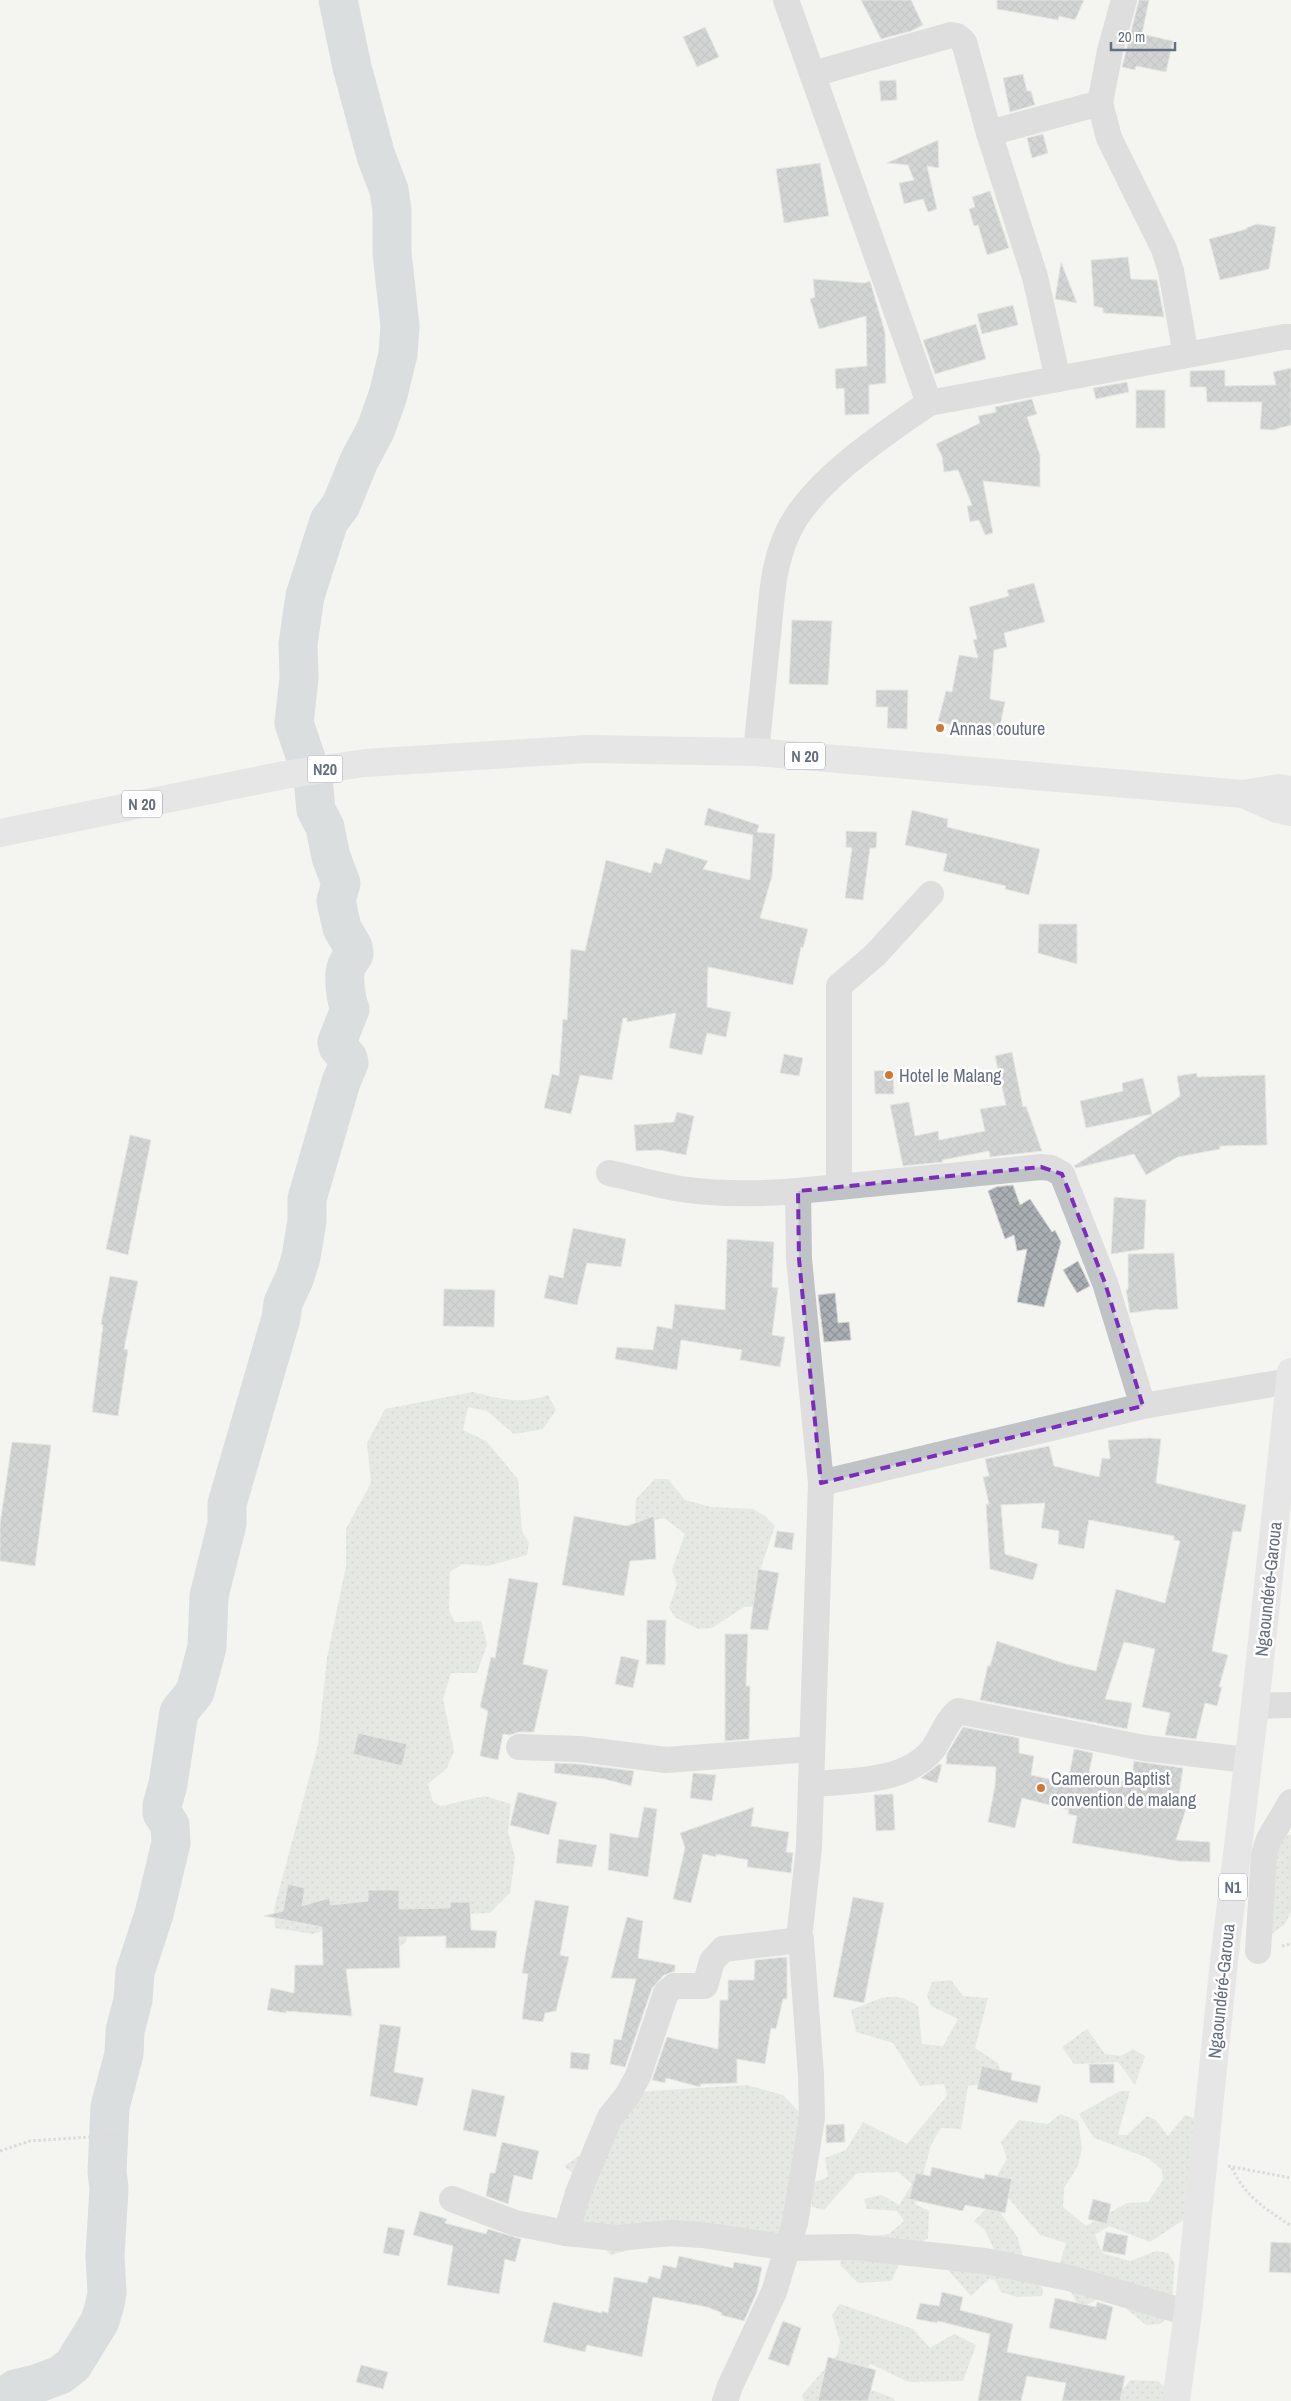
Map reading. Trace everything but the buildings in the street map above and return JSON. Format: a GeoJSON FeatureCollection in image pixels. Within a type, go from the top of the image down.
{"type":"FeatureCollection","features":[{"type":"Feature","properties":{"kind":"highway","name":"N 20"},"geometry":{"type":"LineString","coordinates":[[366,763],[588,749],[756,752],[1243,794],[1287,801]]}},
{"type":"Feature","properties":{"kind":"highway","name":"N20"},"geometry":{"type":"LineString","coordinates":[[284,775],[366,763]]}},
{"type":"Feature","properties":{"kind":"highway","name":"N 20"},"geometry":{"type":"LineString","coordinates":[[0,833],[284,775]]}},
{"type":"Feature","properties":{"kind":"highway","name":"Ngaoundéré-Garoua"},"geometry":{"type":"LineString","coordinates":[[1176,2401],[1188,2313],[1203,2159],[1247,1760],[1255,1706],[1290,1376]]}},
{"type":"Feature","properties":{"kind":"street"},"geometry":{"type":"LineString","coordinates":[[786,0],[929,403]]}},
{"type":"Feature","properties":{"kind":"street"},"geometry":{"type":"LineString","coordinates":[[1124,0],[1110,51],[1100,104],[1109,138],[1164,248],[1171,271],[1186,355]]}},
{"type":"Feature","properties":{"kind":"street"},"geometry":{"type":"LineString","coordinates":[[813,74],[951,35],[957,36],[964,42],[989,134],[1035,277],[1058,379]]}},
{"type":"Feature","properties":{"kind":"street"},"geometry":{"type":"LineString","coordinates":[[989,134],[1100,104]]}},
{"type":"Feature","properties":{"kind":"street"},"geometry":{"type":"LineString","coordinates":[[756,752],[775,564],[788,530],[804,506],[829,479],[884,434],[929,403],[1291,337]]}},
{"type":"Feature","properties":{"kind":"street"},"geometry":{"type":"LineString","coordinates":[[839,1187],[839,986],[875,956],[932,894]]}},
{"type":"Feature","properties":{"kind":"street"},"geometry":{"type":"LineString","coordinates":[[609,1173],[681,1189],[758,1194],[1041,1167],[1052,1168],[1062,1174],[1105,1282],[1143,1406]]}},
{"type":"Feature","properties":{"kind":"street"},"geometry":{"type":"LineString","coordinates":[[725,2401],[730,2386],[774,2292],[789,2248],[795,2223],[812,2118],[811,2075],[801,1940],[799,1939],[809,1847],[821,1483],[799,1259],[798,1191]]}},
{"type":"Feature","properties":{"kind":"street"},"geometry":{"type":"LineString","coordinates":[[821,1483],[1143,1406],[1290,1376]]}},
{"type":"Feature","properties":{"kind":"street"},"geometry":{"type":"LineString","coordinates":[[1255,1706],[1291,1705]]}},
{"type":"Feature","properties":{"kind":"street"},"geometry":{"type":"LineString","coordinates":[[811,1784],[870,1779],[898,1772],[919,1763],[932,1749],[953,1715],[958,1711],[1144,1748],[1247,1760]]}},
{"type":"Feature","properties":{"kind":"street"},"geometry":{"type":"LineString","coordinates":[[519,1747],[586,1750],[666,1760],[812,1749]]}},
{"type":"Feature","properties":{"kind":"street"},"geometry":{"type":"LineString","coordinates":[[1258,1951],[1264,1854],[1269,1840],[1291,1802]]}},
{"type":"Feature","properties":{"kind":"street"},"geometry":{"type":"LineString","coordinates":[[566,2233],[578,2194],[610,2117],[627,2096],[638,2076],[666,1993],[674,1986],[705,1986],[712,1960],[723,1949],[801,1940]]}},
{"type":"Feature","properties":{"kind":"street"},"geometry":{"type":"LineString","coordinates":[[452,2199],[515,2223],[566,2233],[618,2238],[671,2233],[702,2235],[789,2248],[856,2247],[985,2261],[1068,2278],[1188,2313]]}},
{"type":"Feature","properties":{"kind":"path"},"geometry":{"type":"LineString","coordinates":[[0,2151],[30,2141],[120,2135]]}},
{"type":"Feature","properties":{"kind":"path"},"geometry":{"type":"LineString","coordinates":[[1203,2159],[1231,2167],[1291,2178]]}},
{"type":"Feature","properties":{"kind":"path"},"geometry":{"type":"LineString","coordinates":[[1231,2167],[1240,2184],[1254,2200],[1291,2226]]}},
{"type":"Feature","properties":{"kind":"highlighted area"},"geometry":{"type":"Polygon","coordinates":[[[1041,1167],[1062,1174],[1105,1283],[1143,1406],[821,1483],[799,1259],[798,1191],[1041,1167]]]}},
{"type":"Feature","properties":{"kind":"shaded area"},"geometry":{"type":"Polygon","coordinates":[[[473,1392],[511,1400],[529,1400],[548,1395],[556,1410],[543,1429],[514,1434],[487,1411],[468,1407],[463,1430],[486,1441],[518,1479],[522,1532],[529,1542],[527,1555],[488,1566],[462,1564],[450,1572],[449,1610],[455,1622],[481,1621],[487,1644],[477,1673],[451,1673],[443,1699],[454,1751],[447,1768],[428,1784],[433,1802],[441,1806],[485,1796],[511,1804],[508,1832],[515,1857],[510,1893],[490,1913],[411,1916],[406,1942],[391,1953],[325,1930],[313,1934],[275,1928],[274,1909],[318,1745],[327,1658],[346,1566],[346,1529],[371,1483],[367,1443],[385,1409],[473,1392]]]}},
{"type":"Feature","properties":{"kind":"shaded area"},"geometry":{"type":"Polygon","coordinates":[[[655,1479],[668,1479],[685,1500],[711,1507],[753,1509],[765,1516],[775,1526],[757,1579],[757,1606],[744,1607],[712,1628],[698,1629],[676,1618],[669,1608],[677,1584],[672,1570],[685,1534],[664,1518],[638,1524],[635,1521],[636,1499],[655,1479]]]}},
{"type":"Feature","properties":{"kind":"shaded area"},"geometry":{"type":"Polygon","coordinates":[[[1280,1824],[1288,1835],[1291,1835],[1291,1912],[1285,1924],[1270,1935],[1265,1867],[1280,1824]]]}},
{"type":"Feature","properties":{"kind":"shaded area"},"geometry":{"type":"Polygon","coordinates":[[[951,1980],[963,1996],[988,1998],[975,2048],[998,2063],[1004,2081],[968,2086],[961,2129],[941,2128],[931,2145],[915,2204],[929,2211],[928,2238],[905,2252],[891,2281],[858,2283],[840,2265],[845,2239],[889,2234],[904,2221],[897,2211],[867,2209],[864,2199],[882,2195],[899,2205],[912,2184],[898,2172],[857,2173],[824,2210],[812,2207],[812,2183],[828,2177],[825,2158],[846,2150],[863,2122],[907,2144],[947,2096],[944,2084],[920,2086],[893,2043],[856,2032],[851,2010],[885,1998],[900,1998],[909,2001],[918,2006],[922,2044],[943,2046],[958,2019],[931,2006],[927,1995],[932,1982],[951,1980]]]}},
{"type":"Feature","properties":{"kind":"shaded area"},"geometry":{"type":"Polygon","coordinates":[[[1087,2029],[1105,2054],[1121,2056],[1133,2049],[1145,2056],[1135,2085],[1118,2062],[1074,2064],[1062,2047],[1087,2029]]]}},
{"type":"Feature","properties":{"kind":"shaded area"},"geometry":{"type":"Polygon","coordinates":[[[747,2085],[783,2095],[808,2121],[798,2250],[668,2239],[611,2255],[583,2230],[578,2177],[564,2166],[595,2145],[618,2093],[747,2085]]]}},
{"type":"Feature","properties":{"kind":"shaded area"},"geometry":{"type":"Polygon","coordinates":[[[1120,2091],[1130,2091],[1118,2135],[1127,2135],[1147,2116],[1156,2120],[1168,2136],[1185,2115],[1194,2118],[1188,2217],[1150,2242],[1109,2226],[1095,2235],[1102,2253],[1130,2261],[1156,2251],[1168,2253],[1175,2264],[1170,2316],[1160,2324],[1146,2325],[1116,2300],[1104,2296],[1086,2305],[1077,2303],[1058,2269],[1066,2243],[1040,2235],[998,2186],[997,2176],[1007,2159],[1001,2142],[1019,2120],[1048,2124],[1060,2114],[1078,2121],[1082,2148],[1078,2166],[1064,2188],[1063,2207],[1086,2226],[1127,2203],[1148,2202],[1163,2180],[1162,2170],[1148,2158],[1094,2138],[1079,2114],[1120,2091]]]}},
{"type":"Feature","properties":{"kind":"shaded area"},"geometry":{"type":"Polygon","coordinates":[[[993,2202],[1018,2238],[1026,2269],[1043,2289],[1042,2296],[1017,2297],[1001,2292],[995,2280],[989,2279],[971,2296],[946,2268],[996,2254],[985,2230],[974,2221],[993,2202]]]}},
{"type":"Feature","properties":{"kind":"shaded area"},"geometry":{"type":"Polygon","coordinates":[[[840,2304],[913,2329],[930,2348],[954,2334],[976,2345],[963,2381],[908,2382],[871,2364],[858,2375],[864,2387],[893,2398],[895,2401],[804,2401],[802,2395],[837,2355],[840,2342],[832,2315],[840,2304]]]}},
{"type":"Feature","properties":{"kind":"shaded area"},"geometry":{"type":"Polygon","coordinates":[[[1130,2380],[1158,2381],[1167,2389],[1169,2401],[1119,2401],[1119,2395],[1130,2380]]]}},
{"type":"Feature","properties":{"kind":"waterway"},"geometry":{"type":"LineString","coordinates":[[4,2401],[7,2395],[15,2389],[60,2375],[73,2365],[100,2321],[105,2304],[107,2293],[105,2256],[109,2188],[107,2172],[110,2107],[124,2054],[125,2031],[133,2000],[135,1972],[154,1914],[171,1843],[170,1825],[162,1813],[162,1806],[168,1784],[179,1712],[195,1692],[207,1647],[209,1596],[227,1524],[227,1504],[281,1318],[283,1303],[295,1277],[301,1257],[307,1221],[307,1199],[341,1082],[349,1063],[348,1058],[338,1047],[337,1042],[350,1009],[345,989],[345,972],[347,964],[354,954],[353,947],[342,928],[336,901],[341,883],[331,857],[325,827],[316,810],[313,779],[294,723],[299,678],[298,644],[305,596],[329,521],[341,505],[359,461],[376,429],[388,395],[398,354],[400,326],[392,253],[392,210],[389,190],[376,156],[352,67],[338,0]]}},
{"type":"Feature","properties":{"kind":"place","name":"Annas couture"},"geometry":{"type":"Point","coordinates":[940,728]}},
{"type":"Feature","properties":{"kind":"place","name":"Hotel le Malang"},"geometry":{"type":"Point","coordinates":[889,1075]}},
{"type":"Feature","properties":{"kind":"place","name":"Cameroun Baptist convention de malang"},"geometry":{"type":"Point","coordinates":[1041,1788]}}]}
